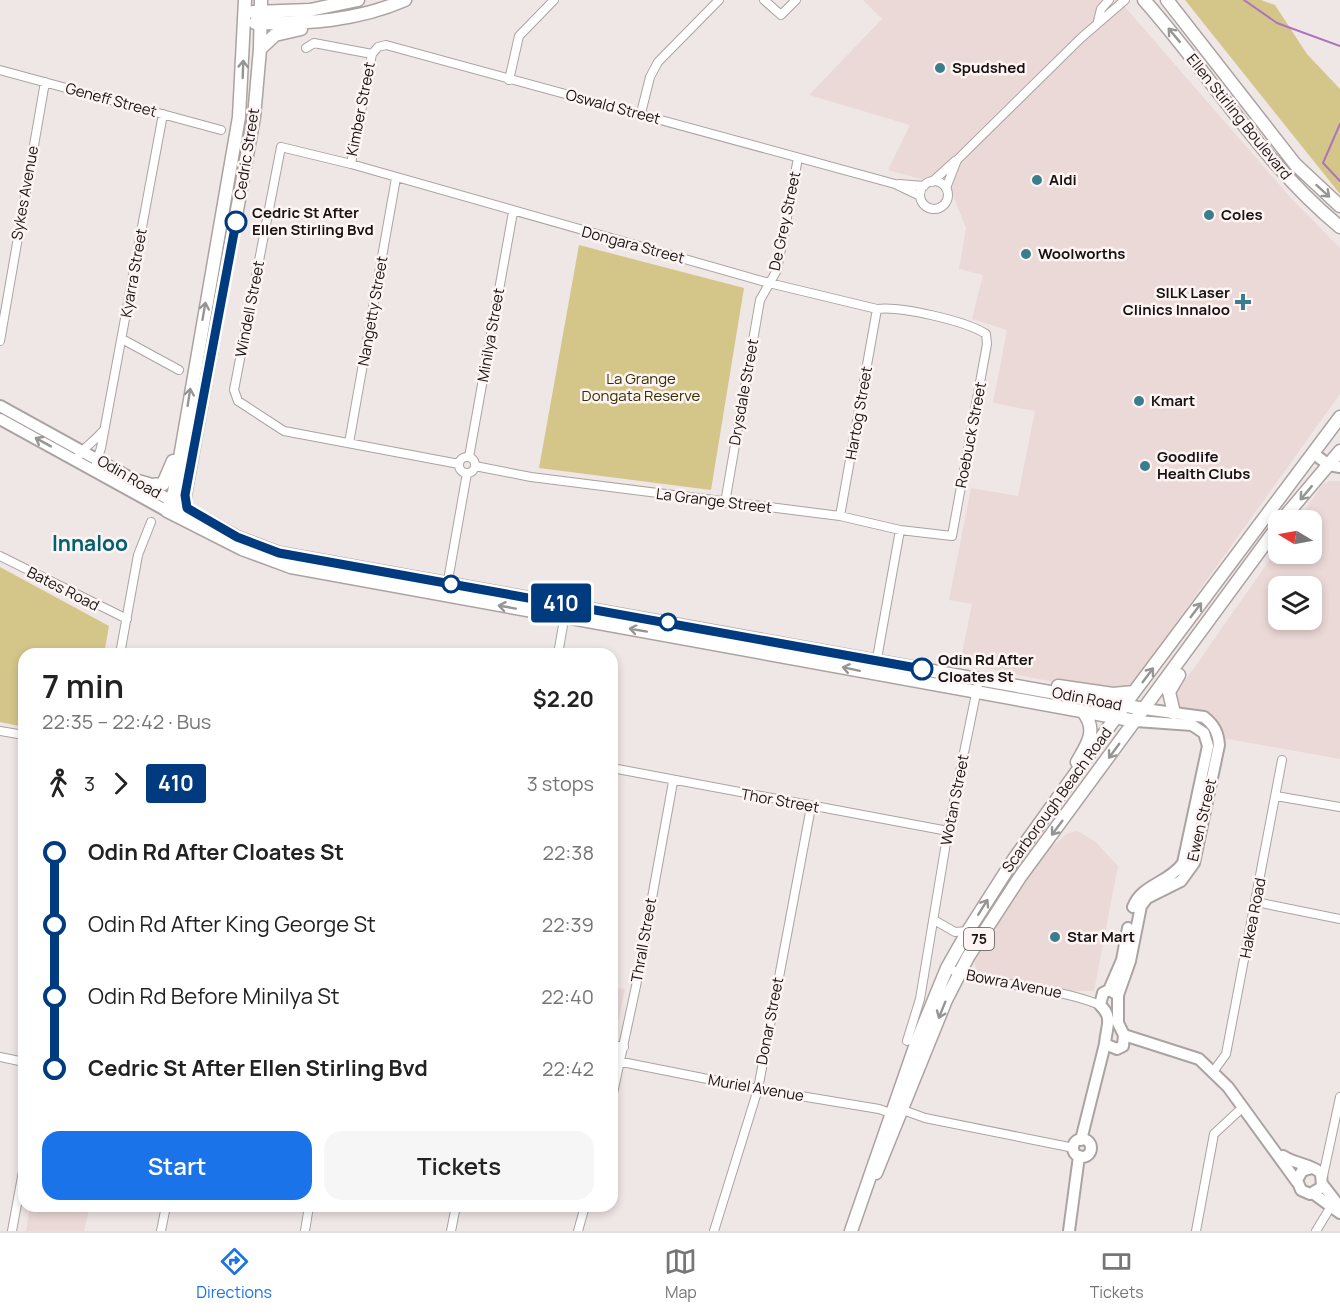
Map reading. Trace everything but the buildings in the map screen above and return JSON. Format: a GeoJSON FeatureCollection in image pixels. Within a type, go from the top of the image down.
{"type":"FeatureCollection","features":[{"type":"Feature","properties":{"kind":"main road"},"geometry":{"type":"LineString","coordinates":[[282,0],[293,6],[310,10]]}},
{"type":"Feature","properties":{"kind":"main road"},"geometry":{"type":"LineString","coordinates":[[245,12],[310,10],[358,0]]}},
{"type":"Feature","properties":{"kind":"main road"},"geometry":{"type":"LineString","coordinates":[[260,48],[275,35],[389,7],[405,0]]}},
{"type":"Feature","properties":{"kind":"main road","name":"Ellen Stirling Boulevard"},"geometry":{"type":"LineString","coordinates":[[1144,0],[1253,137],[1297,187],[1340,228]]}},
{"type":"Feature","properties":{"kind":"main road","name":"Ellen Stirling Boulevard"},"geometry":{"type":"LineString","coordinates":[[1167,0],[1295,164],[1340,206]]}},
{"type":"Feature","properties":{"kind":"main road","name":"Cedric Street"},"geometry":{"type":"LineString","coordinates":[[170,506],[236,135],[242,85],[245,12]]}},
{"type":"Feature","properties":{"kind":"main road"},"geometry":{"type":"LineString","coordinates":[[261,12],[298,24],[337,20]]}},
{"type":"Feature","properties":{"kind":"main road","name":"Cedric Street"},"geometry":{"type":"LineString","coordinates":[[184,513],[185,495],[252,128],[261,12]]}},
{"type":"Feature","properties":{"kind":"main road","name":"Odin Road"},"geometry":{"type":"LineString","coordinates":[[0,405],[138,482],[170,506]]}},
{"type":"Feature","properties":{"kind":"main road","name":"Scarborough Beach Road"},"geometry":{"type":"LineString","coordinates":[[850,1231],[866,1192],[883,1160],[946,968],[968,931],[1038,827],[1134,692],[1340,417]]}},
{"type":"Feature","properties":{"kind":"main road","name":"Odin Road"},"geometry":{"type":"LineString","coordinates":[[0,418],[93,469],[237,537],[279,553],[447,583],[566,611],[874,674],[1136,721]]}},
{"type":"Feature","properties":{"kind":"main road"},"geometry":{"type":"LineString","coordinates":[[138,482],[152,485],[163,484],[171,471],[184,425]]}},
{"type":"Feature","properties":{"kind":"main road"},"geometry":{"type":"LineString","coordinates":[[1292,510],[1335,466],[1340,452],[1314,454]]}},
{"type":"Feature","properties":{"kind":"main road"},"geometry":{"type":"LineString","coordinates":[[1314,454],[1335,466]]}},
{"type":"Feature","properties":{"kind":"main road","name":"Odin Road"},"geometry":{"type":"LineString","coordinates":[[184,513],[242,549],[280,564],[445,596],[566,611],[876,661],[1144,709]]}},
{"type":"Feature","properties":{"kind":"main road","name":"Scarborough Beach Road"},"geometry":{"type":"LineString","coordinates":[[898,1113],[959,973],[1020,877],[1268,540]]}},
{"type":"Feature","properties":{"kind":"main road"},"geometry":{"type":"LineString","coordinates":[[1174,713],[1169,692],[1200,646],[1209,622]]}},
{"type":"Feature","properties":{"kind":"main road"},"geometry":{"type":"LineString","coordinates":[[1034,689],[1050,685],[1113,694],[1134,692]]}},
{"type":"Feature","properties":{"kind":"main road","name":"Ewen Street"},"geometry":{"type":"LineString","coordinates":[[1144,709],[1204,717],[1212,723],[1218,734],[1219,745],[1209,765]]}},
{"type":"Feature","properties":{"kind":"main road"},"geometry":{"type":"LineString","coordinates":[[1038,827],[1089,742],[1090,724],[1083,712]]}},
{"type":"Feature","properties":{"kind":"main road","name":"Ewen Street"},"geometry":{"type":"LineString","coordinates":[[1100,1005],[1130,961],[1141,906],[1147,898],[1181,881],[1191,871],[1209,765],[1208,746],[1200,728],[1168,722],[1136,721]]}},
{"type":"Feature","properties":{"kind":"main road","name":"Ewen Street"},"geometry":{"type":"LineString","coordinates":[[1110,993],[1121,1043]]}},
{"type":"Feature","properties":{"kind":"main road"},"geometry":{"type":"LineString","coordinates":[[1069,1231],[1081,1148],[1110,1020],[1107,1012],[1100,1005]]}},
{"type":"Feature","properties":{"kind":"main road"},"geometry":{"type":"LineString","coordinates":[[1076,1231],[1081,1148],[1107,1060],[1121,1043]]}},
{"type":"Feature","properties":{"kind":"main road"},"geometry":{"type":"LineString","coordinates":[[1105,1044],[1159,1046],[1187,1053],[1199,1059],[1243,1107],[1303,1192],[1314,1194],[1335,1207]]}},
{"type":"Feature","properties":{"kind":"main road"},"geometry":{"type":"LineString","coordinates":[[1276,1151],[1289,1160],[1312,1168],[1323,1180],[1340,1214]]}},
{"type":"Feature","properties":{"kind":"main road"},"geometry":{"type":"LineString","coordinates":[[1297,1182],[1300,1173],[1312,1168]]}},
{"type":"Feature","properties":{"kind":"main road"},"geometry":{"type":"LineString","coordinates":[[1314,1194],[1323,1180]]}},
{"type":"Feature","properties":{"kind":"street"},"geometry":{"type":"LineString","coordinates":[[509,80],[519,36],[554,0]]}},
{"type":"Feature","properties":{"kind":"street"},"geometry":{"type":"LineString","coordinates":[[640,113],[650,77],[658,62],[719,0]]}},
{"type":"Feature","properties":{"kind":"street"},"geometry":{"type":"LineString","coordinates":[[764,0],[781,15],[796,0]]}},
{"type":"Feature","properties":{"kind":"street"},"geometry":{"type":"LineString","coordinates":[[1098,21],[1101,9],[1109,0]]}},
{"type":"Feature","properties":{"kind":"street"},"geometry":{"type":"LineString","coordinates":[[895,184],[924,186],[932,182],[1098,21],[1125,0]]}},
{"type":"Feature","properties":{"kind":"street","name":"Oswald Street"},"geometry":{"type":"LineString","coordinates":[[306,48],[314,44],[372,54],[378,47],[386,45],[895,184],[920,196]]}},
{"type":"Feature","properties":{"kind":"street","name":"Kimber Street"},"geometry":{"type":"LineString","coordinates":[[351,164],[372,54]]}},
{"type":"Feature","properties":{"kind":"street","name":"Geneff Street"},"geometry":{"type":"LineString","coordinates":[[0,70],[221,130]]}},
{"type":"Feature","properties":{"kind":"street","name":"Sykes Avenue"},"geometry":{"type":"LineString","coordinates":[[0,341],[45,82]]}},
{"type":"Feature","properties":{"kind":"street","name":"Kyarra Street"},"geometry":{"type":"LineString","coordinates":[[93,469],[98,459],[122,339],[162,114]]}},
{"type":"Feature","properties":{"kind":"street","name":"Dongara Street"},"geometry":{"type":"LineString","coordinates":[[281,147],[351,164],[769,284],[877,309],[888,308],[936,318],[986,334]]}},
{"type":"Feature","properties":{"kind":"street","name":"Windell Street"},"geometry":{"type":"LineString","coordinates":[[281,147],[234,390],[238,401],[284,431],[349,443]]}},
{"type":"Feature","properties":{"kind":"street","name":"De Grey Street"},"geometry":{"type":"LineString","coordinates":[[769,284],[777,270],[798,158]]}},
{"type":"Feature","properties":{"kind":"street"},"geometry":{"type":"LineString","coordinates":[[924,186],[920,196],[927,207],[936,209],[947,200],[946,188],[957,160]]}},
{"type":"Feature","properties":{"kind":"street","name":"Nangetty Street"},"geometry":{"type":"LineString","coordinates":[[349,443],[396,178]]}},
{"type":"Feature","properties":{"kind":"street"},"geometry":{"type":"LineString","coordinates":[[932,182],[946,188]]}},
{"type":"Feature","properties":{"kind":"street","name":"Minilya Street"},"geometry":{"type":"LineString","coordinates":[[469,457],[513,212]]}},
{"type":"Feature","properties":{"kind":"street","name":"Drysdale Street"},"geometry":{"type":"LineString","coordinates":[[725,503],[760,300],[769,284]]}},
{"type":"Feature","properties":{"kind":"street","name":"Hartog Street"},"geometry":{"type":"LineString","coordinates":[[840,516],[877,309]]}},
{"type":"Feature","properties":{"kind":"street","name":"Roebuck Street"},"geometry":{"type":"LineString","coordinates":[[952,536],[987,344],[986,334]]}},
{"type":"Feature","properties":{"kind":"street"},"geometry":{"type":"LineString","coordinates":[[122,339],[179,370]]}},
{"type":"Feature","properties":{"kind":"street"},"geometry":{"type":"LineString","coordinates":[[76,460],[81,450],[93,443],[103,431]]}},
{"type":"Feature","properties":{"kind":"street"},"geometry":{"type":"LineString","coordinates":[[349,443],[459,464]]}},
{"type":"Feature","properties":{"kind":"street"},"geometry":{"type":"LineString","coordinates":[[445,596],[467,473],[476,466],[474,460],[469,457],[463,458],[459,464]]}},
{"type":"Feature","properties":{"kind":"street"},"geometry":{"type":"LineString","coordinates":[[459,464],[462,471],[467,473]]}},
{"type":"Feature","properties":{"kind":"street","name":"La Grange Street"},"geometry":{"type":"LineString","coordinates":[[476,466],[531,477],[840,516],[900,530],[952,536]]}},
{"type":"Feature","properties":{"kind":"street"},"geometry":{"type":"LineString","coordinates":[[121,648],[138,555],[151,522]]}},
{"type":"Feature","properties":{"kind":"street"},"geometry":{"type":"LineString","coordinates":[[874,674],[900,530]]}},
{"type":"Feature","properties":{"kind":"street","name":"Bates Road"},"geometry":{"type":"LineString","coordinates":[[0,556],[127,620]]}},
{"type":"Feature","properties":{"kind":"street"},"geometry":{"type":"LineString","coordinates":[[559,648],[566,611]]}},
{"type":"Feature","properties":{"kind":"street","name":"Wotan Street"},"geometry":{"type":"LineString","coordinates":[[907,1041],[920,999],[948,831],[979,679]]}},
{"type":"Feature","properties":{"kind":"street"},"geometry":{"type":"LineString","coordinates":[[0,731],[18,734]]}},
{"type":"Feature","properties":{"kind":"street","name":"Hakea Road"},"geometry":{"type":"LineString","coordinates":[[1213,1072],[1226,1054],[1281,760]]}},
{"type":"Feature","properties":{"kind":"street","name":"Thor Street"},"geometry":{"type":"LineString","coordinates":[[618,769],[673,782],[948,831]]}},
{"type":"Feature","properties":{"kind":"street","name":"Thrall Street"},"geometry":{"type":"LineString","coordinates":[[618,1074],[673,782]]}},
{"type":"Feature","properties":{"kind":"street"},"geometry":{"type":"LineString","coordinates":[[1276,796],[1340,807]]}},
{"type":"Feature","properties":{"kind":"street","name":"Donar Street"},"geometry":{"type":"LineString","coordinates":[[714,1231],[758,1089],[811,807]]}},
{"type":"Feature","properties":{"kind":"street"},"geometry":{"type":"LineString","coordinates":[[1256,902],[1340,919]]}},
{"type":"Feature","properties":{"kind":"street"},"geometry":{"type":"LineString","coordinates":[[934,920],[956,932],[968,931]]}},
{"type":"Feature","properties":{"kind":"street","name":"Bowra Avenue"},"geometry":{"type":"LineString","coordinates":[[946,968],[959,973],[1082,998],[1100,1005]]}},
{"type":"Feature","properties":{"kind":"street","name":"Bowra Avenue"},"geometry":{"type":"LineString","coordinates":[[1082,998],[1110,993]]}},
{"type":"Feature","properties":{"kind":"street"},"geometry":{"type":"LineString","coordinates":[[618,1046],[624,1047]]}},
{"type":"Feature","properties":{"kind":"street"},"geometry":{"type":"LineString","coordinates":[[0,1057],[18,1061]]}},
{"type":"Feature","properties":{"kind":"street","name":"Muriel Avenue"},"geometry":{"type":"LineString","coordinates":[[618,1061],[1081,1148]]}},
{"type":"Feature","properties":{"kind":"street"},"geometry":{"type":"LineString","coordinates":[[1323,1180],[1340,1097]]}},
{"type":"Feature","properties":{"kind":"street"},"geometry":{"type":"LineString","coordinates":[[1196,1231],[1214,1134],[1243,1107]]}},
{"type":"Feature","properties":{"kind":"street"},"geometry":{"type":"LineString","coordinates":[[1312,1168],[1329,1151]]}},
{"type":"Feature","properties":{"kind":"street"},"geometry":{"type":"LineString","coordinates":[[12,1231],[18,1198]]}},
{"type":"Feature","properties":{"kind":"street"},"geometry":{"type":"LineString","coordinates":[[1316,1231],[1335,1207]]}},
{"type":"Feature","properties":{"kind":"street"},"geometry":{"type":"LineString","coordinates":[[161,1231],[164,1212]]}},
{"type":"Feature","properties":{"kind":"street"},"geometry":{"type":"LineString","coordinates":[[304,1231],[308,1212]]}},
{"type":"Feature","properties":{"kind":"street"},"geometry":{"type":"LineString","coordinates":[[451,1231],[455,1212]]}},
{"type":"Feature","properties":{"kind":"street"},"geometry":{"type":"LineString","coordinates":[[578,1231],[583,1212]]}},
{"type":"Feature","properties":{"kind":"shaded area"},"geometry":{"type":"Polygon","coordinates":[[[863,0],[1119,0],[1291,198],[1340,248],[1340,394],[1128,690],[1102,692],[960,663],[972,604],[949,600],[971,488],[1018,496],[1035,411],[993,403],[1007,330],[972,319],[983,275],[959,269],[966,228],[950,187],[888,170],[910,125],[809,95],[882,19],[863,0]]]}},
{"type":"Feature","properties":{"kind":"shaded area"},"geometry":{"type":"Polygon","coordinates":[[[1329,481],[1340,481],[1340,759],[1205,735],[1210,714],[1178,708],[1174,700],[1177,692],[1268,562],[1322,564],[1322,510],[1305,510],[1322,485],[1329,481]]]}},
{"type":"Feature","properties":{"kind":"shaded area"},"geometry":{"type":"Polygon","coordinates":[[[1077,831],[1095,841],[1118,866],[1094,991],[1071,991],[978,973],[973,959],[1008,906],[1051,847],[1068,833],[1077,831]]]}},
{"type":"Feature","properties":{"kind":"shaded area"},"geometry":{"type":"Polygon","coordinates":[[[618,988],[625,989],[618,1021],[618,988]]]}},
{"type":"Feature","properties":{"kind":"shaded area"},"geometry":{"type":"Polygon","coordinates":[[[29,1212],[89,1212],[84,1231],[26,1231],[29,1212]]]}},
{"type":"Feature","properties":{"kind":"green space"},"geometry":{"type":"Polygon","coordinates":[[[1185,0],[1261,0],[1275,5],[1307,54],[1340,89],[1340,194],[1185,0]]]}},
{"type":"Feature","properties":{"kind":"green space","name":"La Grange Dongata Reserve"},"geometry":{"type":"Polygon","coordinates":[[[579,245],[744,288],[711,490],[539,468],[579,245]]]}},
{"type":"Feature","properties":{"kind":"green space"},"geometry":{"type":"Polygon","coordinates":[[[0,567],[109,626],[105,648],[18,648],[18,726],[0,722],[0,567]]]}},
{"type":"Feature","properties":{"kind":"waterway"},"geometry":{"type":"LineString","coordinates":[[1244,0],[1277,23],[1340,46]]}},
{"type":"Feature","properties":{"kind":"waterway"},"geometry":{"type":"LineString","coordinates":[[1340,124],[1323,163],[1340,181]]}},
{"type":"Feature","properties":{"kind":"bus line","name":"410"},"geometry":{"type":"LineString","coordinates":[[236,222],[185,495],[187,508],[237,537],[279,553],[690,625],[922,669]]}},
{"type":"Feature","properties":{"kind":"place","name":"Spudshed"},"geometry":{"type":"Point","coordinates":[940,68]}},
{"type":"Feature","properties":{"kind":"place","name":"Aldi"},"geometry":{"type":"Point","coordinates":[1037,180]}},
{"type":"Feature","properties":{"kind":"place","name":"Coles"},"geometry":{"type":"Point","coordinates":[1209,215]}},
{"type":"Feature","properties":{"kind":"place","name":"Cedric St After Ellen Stirling Bvd"},"geometry":{"type":"Point","coordinates":[236,222]}},
{"type":"Feature","properties":{"kind":"place","name":"Woolworths"},"geometry":{"type":"Point","coordinates":[1026,254]}},
{"type":"Feature","properties":{"kind":"place","name":"SILK Laser Clinics Innaloo"},"geometry":{"type":"Point","coordinates":[1243,302]}},
{"type":"Feature","properties":{"kind":"place","name":"Kmart"},"geometry":{"type":"Point","coordinates":[1139,401]}},
{"type":"Feature","properties":{"kind":"place","name":"Goodlife Health Clubs"},"geometry":{"type":"Point","coordinates":[1145,466]}},
{"type":"Feature","properties":{"kind":"place","name":"Odin Rd After Cloates St"},"geometry":{"type":"Point","coordinates":[922,669]}},
{"type":"Feature","properties":{"kind":"place","name":"Star Mart"},"geometry":{"type":"Point","coordinates":[1055,937]}},
{"type":"Feature","properties":{"kind":"district","name":"Innaloo"},"geometry":{"type":"Point","coordinates":[90,544]}}]}
